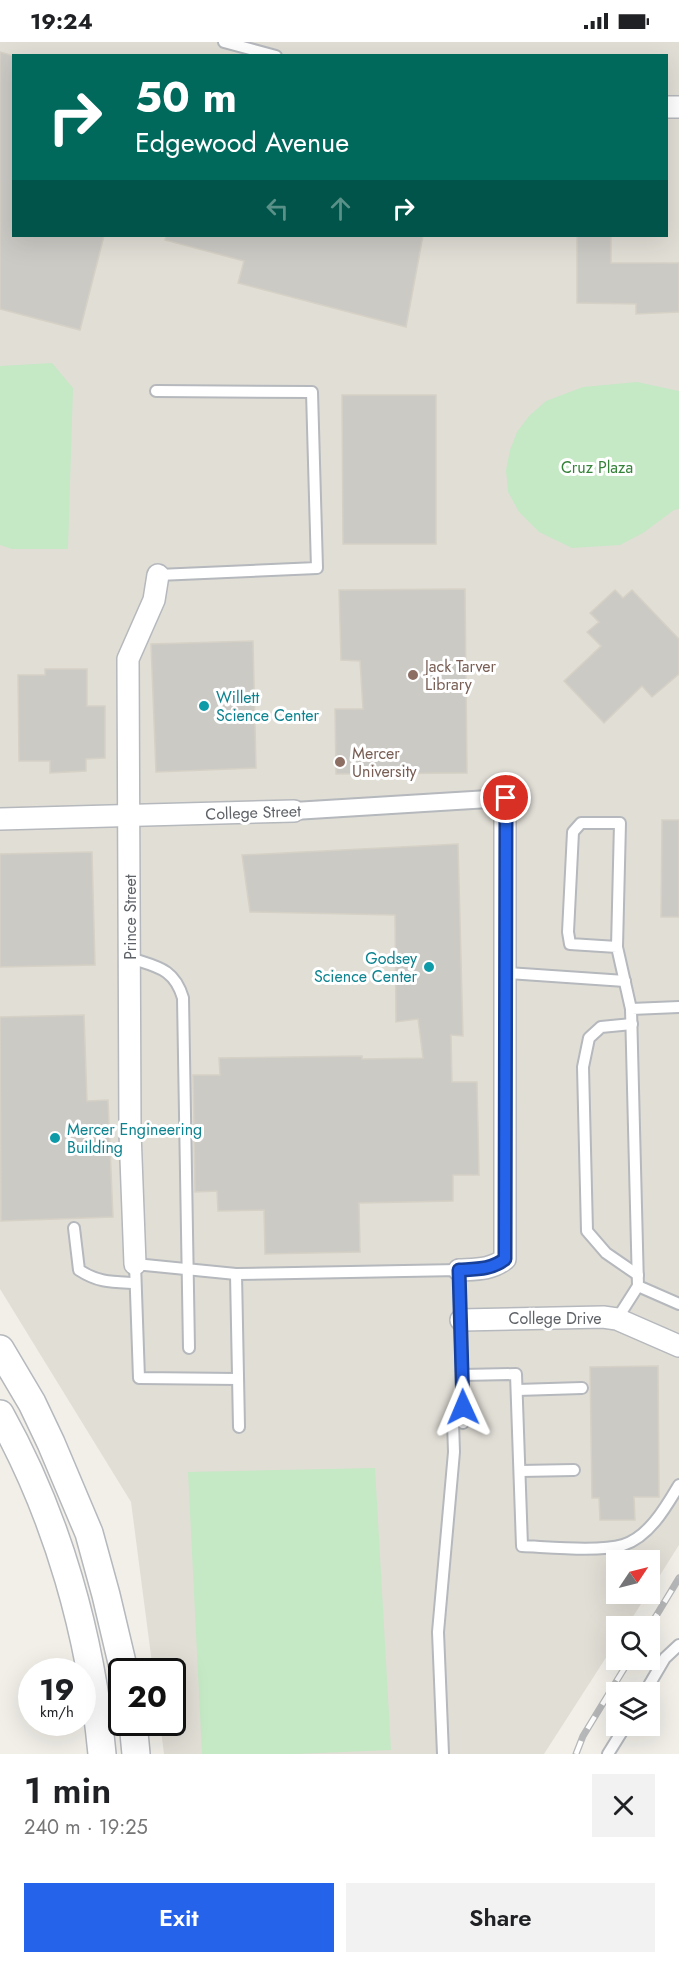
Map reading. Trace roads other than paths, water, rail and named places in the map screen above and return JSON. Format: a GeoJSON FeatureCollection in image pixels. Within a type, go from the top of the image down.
{"type":"FeatureCollection","features":[{"type":"Feature","properties":{"kind":"street","name":"Prince Street"},"geometry":{"type":"LineString","coordinates":[[135,1273],[130,1132],[128,659],[153,600],[158,575]]}},
{"type":"Feature","properties":{"kind":"street","name":"College Street"},"geometry":{"type":"LineString","coordinates":[[0,819],[294,811],[506,798]]}},
{"type":"Feature","properties":{"kind":"street"},"geometry":{"type":"LineString","coordinates":[[459,1270],[486,1269],[505,1259],[506,798]]}},
{"type":"Feature","properties":{"kind":"street","name":"College Drive"},"geometry":{"type":"LineString","coordinates":[[461,1320],[603,1317],[617,1319],[679,1346]]}},
{"type":"Feature","properties":{"kind":"street"},"geometry":{"type":"LineString","coordinates":[[0,1349],[32,1403],[89,1533],[121,1658]]}},
{"type":"Feature","properties":{"kind":"street"},"geometry":{"type":"LineString","coordinates":[[0,1414],[16,1444],[57,1542],[86,1648],[102,1754]]}},
{"type":"Feature","properties":{"kind":"street"},"geometry":{"type":"LineString","coordinates":[[134,1736],[136,1754]]}},
{"type":"Feature","properties":{"kind":"lane"},"geometry":{"type":"LineString","coordinates":[[224,42],[269,54]]}},
{"type":"Feature","properties":{"kind":"lane"},"geometry":{"type":"LineString","coordinates":[[156,391],[312,392],[316,568],[158,575]]}},
{"type":"Feature","properties":{"kind":"lane"},"geometry":{"type":"LineString","coordinates":[[617,947],[570,944],[568,932],[573,832],[580,823],[621,823],[617,947],[631,1009],[632,1024],[638,1280],[617,1319]]}},
{"type":"Feature","properties":{"kind":"lane"},"geometry":{"type":"LineString","coordinates":[[130,958],[166,970],[174,977],[183,998],[189,1348]]}},
{"type":"Feature","properties":{"kind":"lane"},"geometry":{"type":"LineString","coordinates":[[507,973],[625,981]]}},
{"type":"Feature","properties":{"kind":"lane"},"geometry":{"type":"LineString","coordinates":[[631,1009],[679,1007]]}},
{"type":"Feature","properties":{"kind":"lane"},"geometry":{"type":"LineString","coordinates":[[632,1024],[601,1027],[589,1038],[583,1067],[587,1231],[606,1253],[638,1280],[679,1304]]}},
{"type":"Feature","properties":{"kind":"lane"},"geometry":{"type":"LineString","coordinates":[[74,1228],[79,1270],[93,1279],[106,1282],[135,1273],[189,1270],[236,1274],[459,1270],[462,1375],[438,1632],[443,1754]]}},
{"type":"Feature","properties":{"kind":"lane"},"geometry":{"type":"LineString","coordinates":[[135,1273],[139,1378],[238,1379]]}},
{"type":"Feature","properties":{"kind":"lane"},"geometry":{"type":"LineString","coordinates":[[236,1274],[239,1427]]}},
{"type":"Feature","properties":{"kind":"lane"},"geometry":{"type":"LineString","coordinates":[[462,1375],[516,1374],[522,1546],[604,1547],[624,1545],[649,1527],[666,1507],[679,1485]]}},
{"type":"Feature","properties":{"kind":"lane"},"geometry":{"type":"LineString","coordinates":[[517,1390],[582,1388]]}},
{"type":"Feature","properties":{"kind":"lane"},"geometry":{"type":"LineString","coordinates":[[520,1472],[574,1470]]}},
{"type":"Feature","properties":{"kind":"lane"},"geometry":{"type":"LineString","coordinates":[[651,1682],[665,1659],[679,1645]]}},
{"type":"Feature","properties":{"kind":"lane"},"geometry":{"type":"LineString","coordinates":[[608,1754],[619,1736]]}},
{"type":"Feature","properties":{"kind":"railway"},"geometry":{"type":"LineString","coordinates":[[656,1616],[679,1578]]}},
{"type":"Feature","properties":{"kind":"railway"},"geometry":{"type":"LineString","coordinates":[[576,1754],[583,1736],[623,1670]]}},
{"type":"Feature","properties":{"kind":"place","name":"Jack Tarver Library"},"geometry":{"type":"Point","coordinates":[413,675]}},
{"type":"Feature","properties":{"kind":"place","name":"Willett Science Center"},"geometry":{"type":"Point","coordinates":[204,706]}},
{"type":"Feature","properties":{"kind":"place","name":"Mercer University"},"geometry":{"type":"Point","coordinates":[340,762]}},
{"type":"Feature","properties":{"kind":"place","name":"Godsey Science Center"},"geometry":{"type":"Point","coordinates":[429,967]}},
{"type":"Feature","properties":{"kind":"place","name":"Mercer Engineering Building"},"geometry":{"type":"Point","coordinates":[55,1138]}},
{"type":"Feature","properties":{"kind":"park label","name":"Cruz Plaza"},"geometry":{"type":"Point","coordinates":[597,467]}}]}
